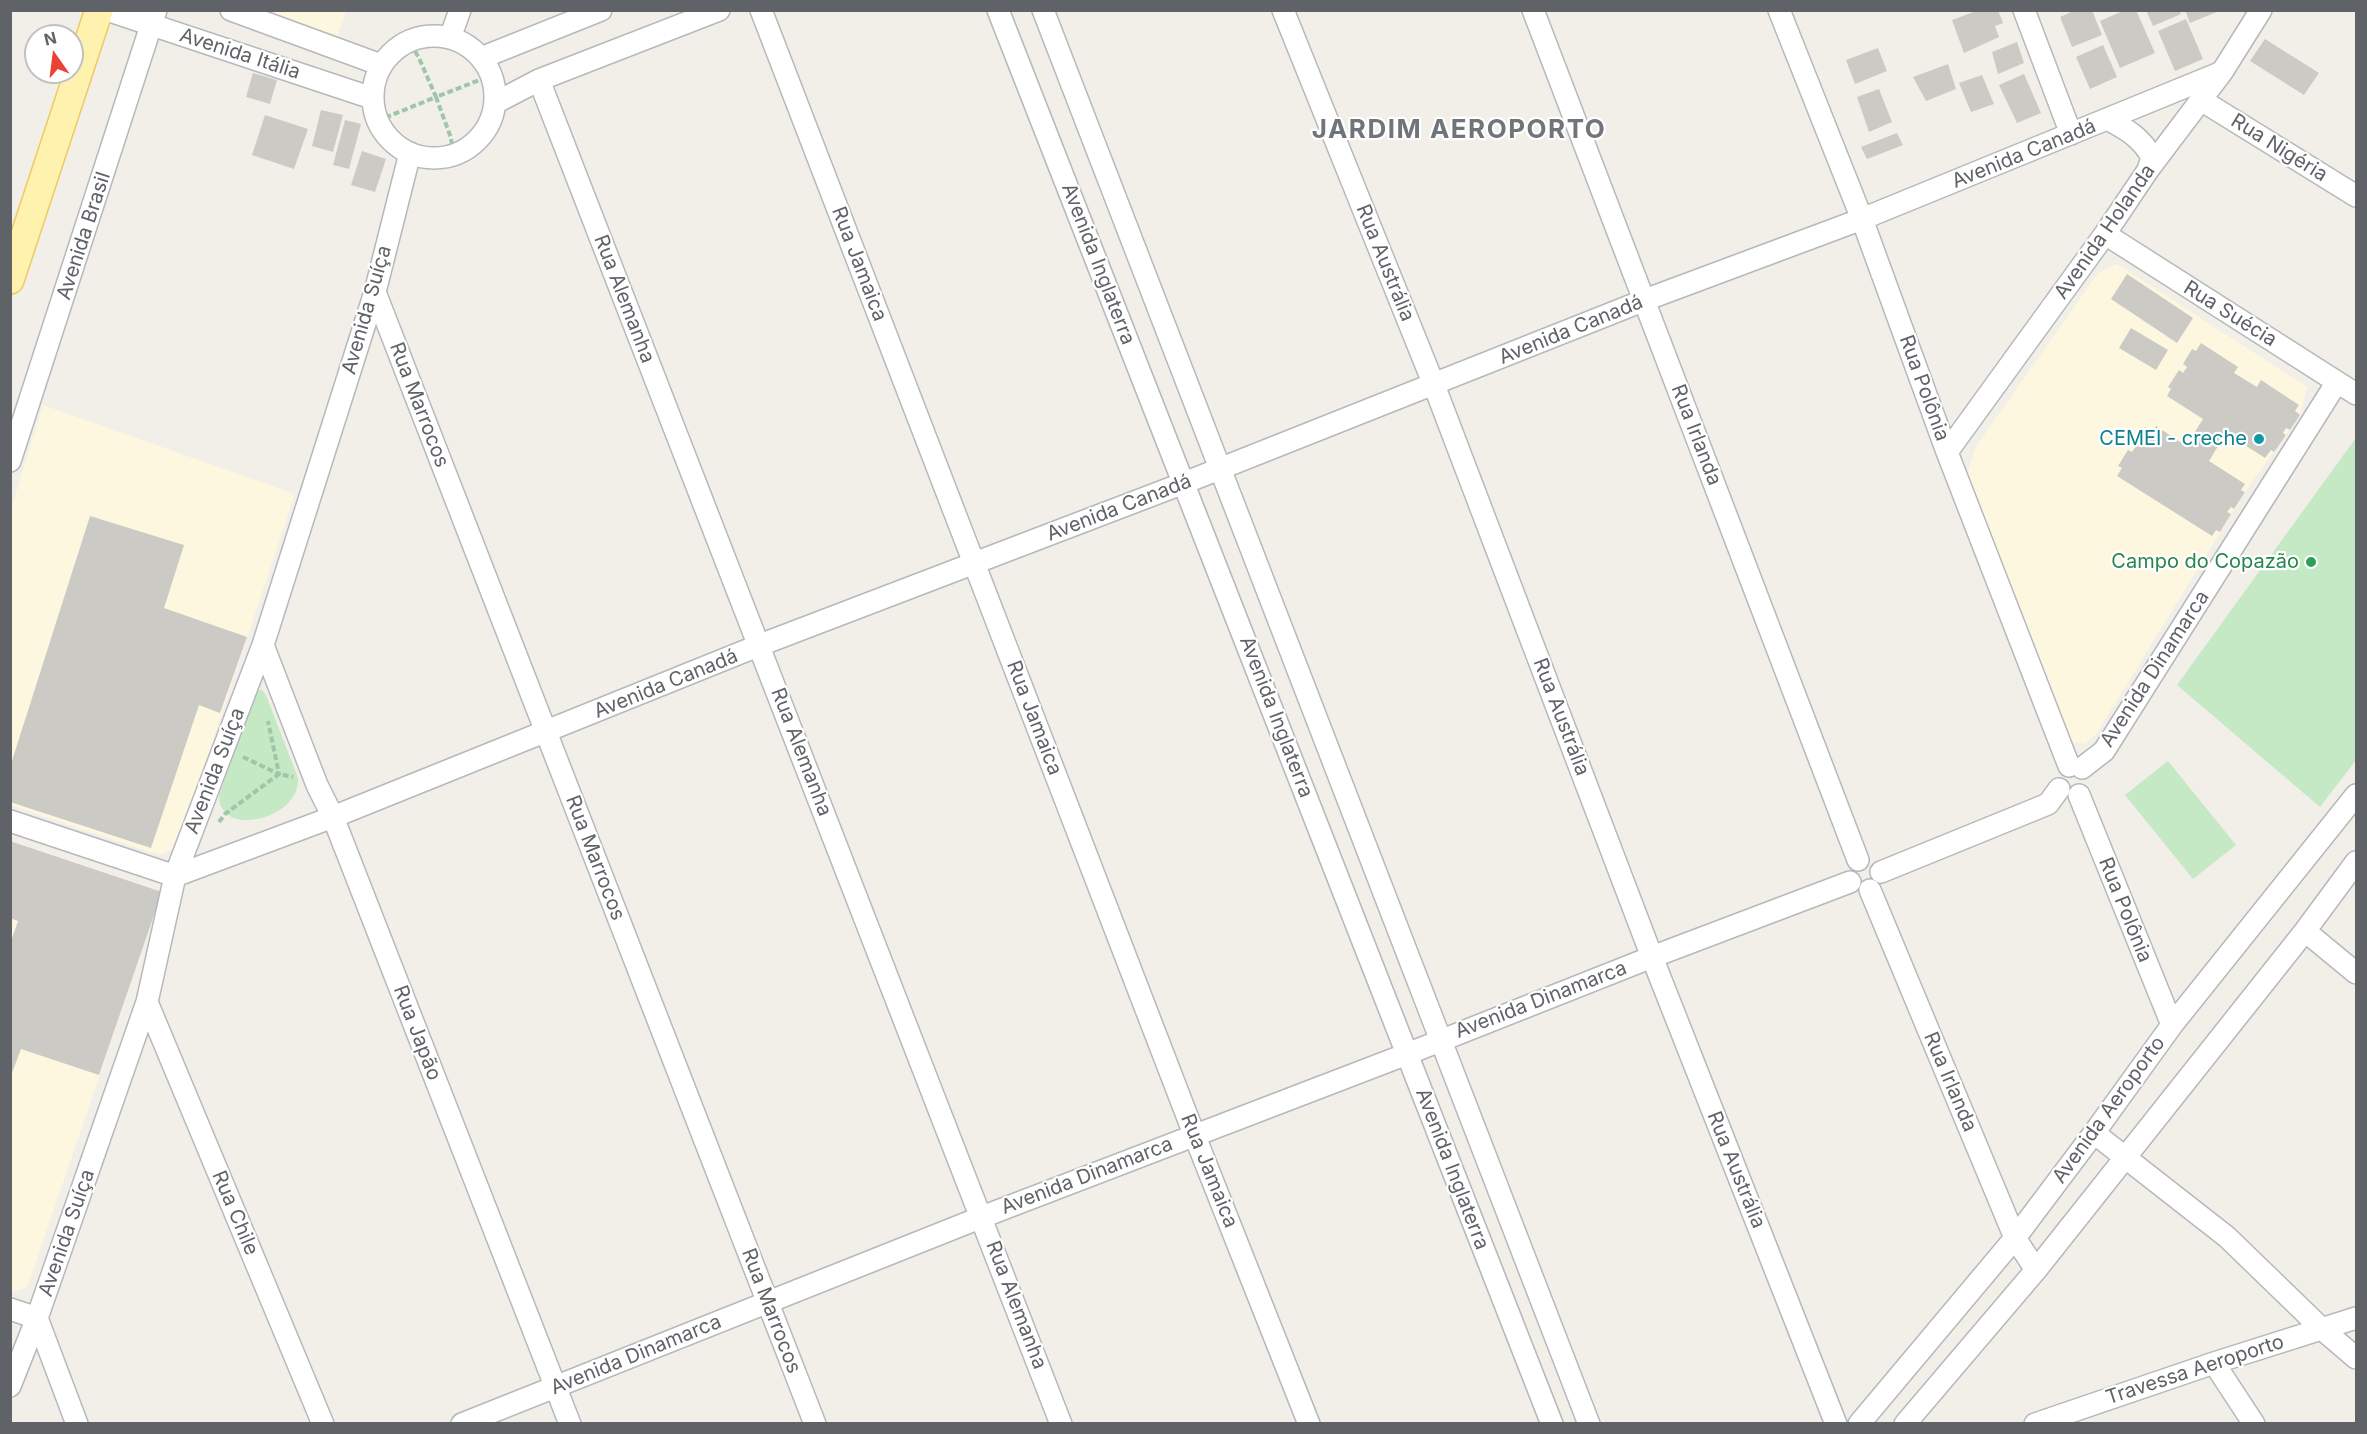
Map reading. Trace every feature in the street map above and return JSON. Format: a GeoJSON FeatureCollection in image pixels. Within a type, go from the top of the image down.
{"type":"FeatureCollection","features":[{"type":"Feature","properties":{"kind":"main road"},"geometry":{"type":"LineString","coordinates":[[10,280],[99,10]]}},
{"type":"Feature","properties":{"kind":"street","name":"Avenida Itália"},"geometry":{"type":"LineString","coordinates":[[107,10],[154,18],[372,98]]}},
{"type":"Feature","properties":{"kind":"street","name":"Avenida Itália"},"geometry":{"type":"LineString","coordinates":[[231,10],[381,65]]}},
{"type":"Feature","properties":{"kind":"street"},"geometry":{"type":"LineString","coordinates":[[450,38],[460,10]]}},
{"type":"Feature","properties":{"kind":"street"},"geometry":{"type":"LineString","coordinates":[[486,66],[601,10]]}},
{"type":"Feature","properties":{"kind":"street"},"geometry":{"type":"LineString","coordinates":[[495,103],[539,81],[719,10]]}},
{"type":"Feature","properties":{"kind":"street","name":"Rua Jamaica"},"geometry":{"type":"LineString","coordinates":[[761,10],[1194,1134],[1309,1424]]}},
{"type":"Feature","properties":{"kind":"street","name":"Avenida Inglaterra"},"geometry":{"type":"LineString","coordinates":[[998,10],[1552,1424]]}},
{"type":"Feature","properties":{"kind":"street","name":"Avenida Inglaterra"},"geometry":{"type":"LineString","coordinates":[[1043,10],[1589,1424]]}},
{"type":"Feature","properties":{"kind":"street","name":"Rua Austrália"},"geometry":{"type":"LineString","coordinates":[[1283,10],[1434,385],[1652,957],[1836,1424]]}},
{"type":"Feature","properties":{"kind":"street","name":"Rua Irlanda"},"geometry":{"type":"LineString","coordinates":[[1533,10],[1858,860]]}},
{"type":"Feature","properties":{"kind":"street","name":"Rua Polônia"},"geometry":{"type":"LineString","coordinates":[[1779,10],[1862,219],[1947,452],[2075,767]]}},
{"type":"Feature","properties":{"kind":"street"},"geometry":{"type":"LineString","coordinates":[[2024,10],[2071,134]]}},
{"type":"Feature","properties":{"kind":"street","name":"Avenida Holanda"},"geometry":{"type":"LineString","coordinates":[[1947,452],[2105,234],[2148,170],[2222,72],[2262,10]]}},
{"type":"Feature","properties":{"kind":"street","name":"Avenida Brasil"},"geometry":{"type":"LineString","coordinates":[[10,461],[154,18]]}},
{"type":"Feature","properties":{"kind":"street"},"geometry":{"type":"LineString","coordinates":[[429,36],[450,38],[468,46],[486,66],[495,103],[490,120],[481,135],[469,147],[453,154],[431,158],[410,153],[390,140],[377,121],[372,98],[374,81],[381,65],[393,51],[409,41],[429,36]]}},
{"type":"Feature","properties":{"kind":"street","name":"Avenida Canadá"},"geometry":{"type":"LineString","coordinates":[[175,876],[333,817],[760,645],[1184,483],[1645,300],[1862,219],[2222,72]]}},
{"type":"Feature","properties":{"kind":"street","name":"Rua Alemanha"},"geometry":{"type":"LineString","coordinates":[[539,81],[1061,1424]]}},
{"type":"Feature","properties":{"kind":"street","name":"Rua Nigéria"},"geometry":{"type":"LineString","coordinates":[[2201,100],[2356,196]]}},
{"type":"Feature","properties":{"kind":"street"},"geometry":{"type":"LineString","coordinates":[[2109,120],[2143,141],[2152,157],[2148,170]]}},
{"type":"Feature","properties":{"kind":"street","name":"Avenida Suíça"},"geometry":{"type":"LineString","coordinates":[[10,1386],[37,1318],[147,1002],[175,876],[262,645],[375,292],[410,153]]}},
{"type":"Feature","properties":{"kind":"street","name":"Rua Suécia"},"geometry":{"type":"LineString","coordinates":[[2105,234],[2356,394]]}},
{"type":"Feature","properties":{"kind":"street","name":"Rua Marrocos"},"geometry":{"type":"LineString","coordinates":[[375,292],[815,1424]]}},
{"type":"Feature","properties":{"kind":"street","name":"Avenida Dinamarca"},"geometry":{"type":"LineString","coordinates":[[2075,767],[2104,751],[2337,382]]}},
{"type":"Feature","properties":{"kind":"street","name":"Rua Japão"},"geometry":{"type":"LineString","coordinates":[[262,645],[317,785],[333,817],[570,1424]]}},
{"type":"Feature","properties":{"kind":"street"},"geometry":{"type":"LineString","coordinates":[[1881,872],[2048,804],[2069,792],[2057,779],[2060,772],[2075,767]]}},
{"type":"Feature","properties":{"kind":"street","name":"Rua Polônia"},"geometry":{"type":"LineString","coordinates":[[2069,792],[2172,1025]]}},
{"type":"Feature","properties":{"kind":"street","name":"Avenida Aeroporto"},"geometry":{"type":"LineString","coordinates":[[1859,1424],[2015,1238],[2172,1025],[2356,795]]}},
{"type":"Feature","properties":{"kind":"street"},"geometry":{"type":"LineString","coordinates":[[10,820],[175,876]]}},
{"type":"Feature","properties":{"kind":"street"},"geometry":{"type":"LineString","coordinates":[[1865,858],[1872,860],[1881,872],[1879,883],[1870,890],[1859,890],[1850,882],[1849,870],[1858,860],[1865,858]]}},
{"type":"Feature","properties":{"kind":"street","name":"Avenida Aeroporto"},"geometry":{"type":"LineString","coordinates":[[1905,1424],[2036,1270],[2124,1156],[2305,931],[2356,861]]}},
{"type":"Feature","properties":{"kind":"street","name":"Avenida Dinamarca"},"geometry":{"type":"LineString","coordinates":[[462,1424],[1194,1134],[1850,882]]}},
{"type":"Feature","properties":{"kind":"street","name":"Rua Irlanda"},"geometry":{"type":"LineString","coordinates":[[1870,890],[2015,1238],[2036,1270]]}},
{"type":"Feature","properties":{"kind":"street"},"geometry":{"type":"LineString","coordinates":[[2305,931],[2356,973]]}},
{"type":"Feature","properties":{"kind":"street","name":"Rua Chile"},"geometry":{"type":"LineString","coordinates":[[147,1002],[323,1424]]}},
{"type":"Feature","properties":{"kind":"street"},"geometry":{"type":"LineString","coordinates":[[2094,1133],[2227,1237],[2322,1329],[2356,1358]]}},
{"type":"Feature","properties":{"kind":"street"},"geometry":{"type":"LineString","coordinates":[[10,1309],[37,1318],[77,1424]]}},
{"type":"Feature","properties":{"kind":"street","name":"Travessa Aeroporto"},"geometry":{"type":"LineString","coordinates":[[2035,1424],[2356,1318]]}},
{"type":"Feature","properties":{"kind":"street"},"geometry":{"type":"LineString","coordinates":[[2214,1363],[2254,1424]]}},
{"type":"Feature","properties":{"kind":"path"},"geometry":{"type":"LineString","coordinates":[[409,41],[436,97],[451,138],[453,154]]}},
{"type":"Feature","properties":{"kind":"path"},"geometry":{"type":"LineString","coordinates":[[377,121],[436,97],[486,66]]}},
{"type":"Feature","properties":{"kind":"path"},"geometry":{"type":"LineString","coordinates":[[266,711],[279,774]]}},
{"type":"Feature","properties":{"kind":"path"},"geometry":{"type":"LineString","coordinates":[[222,752],[234,752],[279,774],[317,785]]}},
{"type":"Feature","properties":{"kind":"path"},"geometry":{"type":"LineString","coordinates":[[218,823],[225,814],[279,774]]}},
{"type":"Feature","properties":{"kind":"shaded area"},"geometry":{"type":"Polygon","coordinates":[[[259,11],[346,11],[337,37],[259,11]]]}},
{"type":"Feature","properties":{"kind":"shaded area"},"geometry":{"type":"Polygon","coordinates":[[[2117,264],[2307,387],[2300,415],[2245,492],[2096,734],[2085,744],[2072,742],[2059,715],[1967,476],[1975,448],[2098,273],[2117,264]]]}},
{"type":"Feature","properties":{"kind":"shaded area"},"geometry":{"type":"Polygon","coordinates":[[[43,405],[295,494],[179,842],[173,849],[161,854],[149,852],[11,805],[11,509],[43,405]]]}},
{"type":"Feature","properties":{"kind":"shaded area"},"geometry":{"type":"Polygon","coordinates":[[[10,841],[162,892],[27,1288],[11,1292],[10,841]]]}},
{"type":"Feature","properties":{"kind":"green space","name":"Campo do Copazão"},"geometry":{"type":"Polygon","coordinates":[[[2355,439],[2356,760],[2320,807],[2177,685],[2355,439]]]}},
{"type":"Feature","properties":{"kind":"green space"},"geometry":{"type":"Polygon","coordinates":[[[262,690],[266,695],[298,778],[296,792],[287,804],[275,813],[245,820],[232,817],[223,809],[219,796],[255,691],[262,690]]]}},
{"type":"Feature","properties":{"kind":"green space"},"geometry":{"type":"Polygon","coordinates":[[[2168,761],[2236,845],[2193,879],[2125,795],[2168,761]]]}},
{"type":"Feature","properties":{"kind":"building"},"geometry":{"type":"Polygon","coordinates":[[[1979,10],[1998,10],[2003,23],[1995,26],[1999,37],[1964,53],[1952,20],[1979,10]]]}},
{"type":"Feature","properties":{"kind":"building"},"geometry":{"type":"Polygon","coordinates":[[[2076,10],[2092,10],[2102,35],[2072,47],[2060,17],[2076,10]]]}},
{"type":"Feature","properties":{"kind":"building"},"geometry":{"type":"Polygon","coordinates":[[[2125,10],[2136,10],[2155,53],[2120,68],[2100,21],[2125,10]]]}},
{"type":"Feature","properties":{"kind":"building"},"geometry":{"type":"Polygon","coordinates":[[[2146,10],[2179,10],[2181,14],[2153,26],[2146,10]]]}},
{"type":"Feature","properties":{"kind":"building"},"geometry":{"type":"Polygon","coordinates":[[[2185,10],[2219,10],[2219,11],[2190,23],[2185,10]]]}},
{"type":"Feature","properties":{"kind":"building"},"geometry":{"type":"Polygon","coordinates":[[[2186,19],[2203,59],[2175,71],[2158,31],[2186,19]]]}},
{"type":"Feature","properties":{"kind":"building"},"geometry":{"type":"Polygon","coordinates":[[[2265,39],[2319,73],[2304,95],[2250,61],[2265,39]]]}},
{"type":"Feature","properties":{"kind":"building"},"geometry":{"type":"Polygon","coordinates":[[[2017,42],[2024,63],[1998,74],[1992,52],[2017,42]]]}},
{"type":"Feature","properties":{"kind":"building"},"geometry":{"type":"Polygon","coordinates":[[[2103,45],[2117,77],[2090,89],[2076,57],[2103,45]]]}},
{"type":"Feature","properties":{"kind":"building"},"geometry":{"type":"Polygon","coordinates":[[[1878,48],[1887,71],[1855,84],[1846,60],[1878,48]]]}},
{"type":"Feature","properties":{"kind":"building"},"geometry":{"type":"Polygon","coordinates":[[[1948,64],[1956,89],[1926,101],[1913,77],[1948,64]]]}},
{"type":"Feature","properties":{"kind":"building"},"geometry":{"type":"Polygon","coordinates":[[[253,73],[277,80],[270,104],[246,97],[253,73]]]}},
{"type":"Feature","properties":{"kind":"building"},"geometry":{"type":"Polygon","coordinates":[[[2024,74],[2041,113],[2017,123],[1999,85],[2024,74]]]}},
{"type":"Feature","properties":{"kind":"building"},"geometry":{"type":"Polygon","coordinates":[[[1982,75],[1994,104],[1971,112],[1959,83],[1982,75]]]}},
{"type":"Feature","properties":{"kind":"building"},"geometry":{"type":"Polygon","coordinates":[[[1879,89],[1892,122],[1869,132],[1857,97],[1879,89]]]}},
{"type":"Feature","properties":{"kind":"building"},"geometry":{"type":"Polygon","coordinates":[[[321,110],[343,115],[333,152],[312,146],[321,110]]]}},
{"type":"Feature","properties":{"kind":"building"},"geometry":{"type":"Polygon","coordinates":[[[265,115],[308,129],[294,169],[252,155],[265,115]]]}},
{"type":"Feature","properties":{"kind":"building"},"geometry":{"type":"Polygon","coordinates":[[[345,120],[361,124],[349,169],[333,165],[345,120]]]}},
{"type":"Feature","properties":{"kind":"building"},"geometry":{"type":"Polygon","coordinates":[[[1897,133],[1903,145],[1867,159],[1861,147],[1897,133]]]}},
{"type":"Feature","properties":{"kind":"building"},"geometry":{"type":"Polygon","coordinates":[[[362,151],[386,159],[375,192],[351,185],[362,151]]]}},
{"type":"Feature","properties":{"kind":"building"},"geometry":{"type":"Polygon","coordinates":[[[2127,274],[2193,318],[2177,343],[2111,299],[2127,274]]]}},
{"type":"Feature","properties":{"kind":"building"},"geometry":{"type":"Polygon","coordinates":[[[2131,328],[2168,350],[2156,370],[2119,348],[2131,328]]]}},
{"type":"Feature","properties":{"kind":"building","name":"CEMEI - creche"},"geometry":{"type":"Polygon","coordinates":[[[2201,343],[2238,367],[2234,373],[2257,387],[2261,380],[2299,405],[2295,411],[2300,415],[2290,430],[2286,428],[2283,433],[2286,435],[2274,452],[2271,450],[2265,458],[2226,433],[2209,461],[2245,484],[2241,490],[2245,492],[2234,509],[2231,507],[2227,512],[2231,514],[2220,532],[2216,530],[2212,536],[2117,476],[2122,468],[2118,466],[2128,450],[2132,452],[2136,446],[2134,444],[2145,427],[2153,432],[2156,426],[2186,446],[2203,419],[2167,396],[2171,389],[2168,387],[2179,370],[2183,373],[2187,367],[2183,364],[2192,349],[2196,351],[2201,343]]]}},
{"type":"Feature","properties":{"kind":"building"},"geometry":{"type":"Polygon","coordinates":[[[90,516],[184,545],[164,608],[247,637],[220,713],[199,705],[151,848],[10,802],[10,767],[90,516]]]}},
{"type":"Feature","properties":{"kind":"building"},"geometry":{"type":"Polygon","coordinates":[[[10,841],[162,892],[99,1075],[21,1049],[10,1078],[10,944],[18,921],[10,918],[10,841]]]}},
{"type":"Feature","properties":{"kind":"place","name":"CEMEI - creche"},"geometry":{"type":"Point","coordinates":[2259,439]}},
{"type":"Feature","properties":{"kind":"place","name":"Campo do Copazão"},"geometry":{"type":"Point","coordinates":[2311,562]}},
{"type":"Feature","properties":{"kind":"district","name":"JARDIM AEROPORTO"},"geometry":{"type":"Point","coordinates":[1459,130]}}]}
